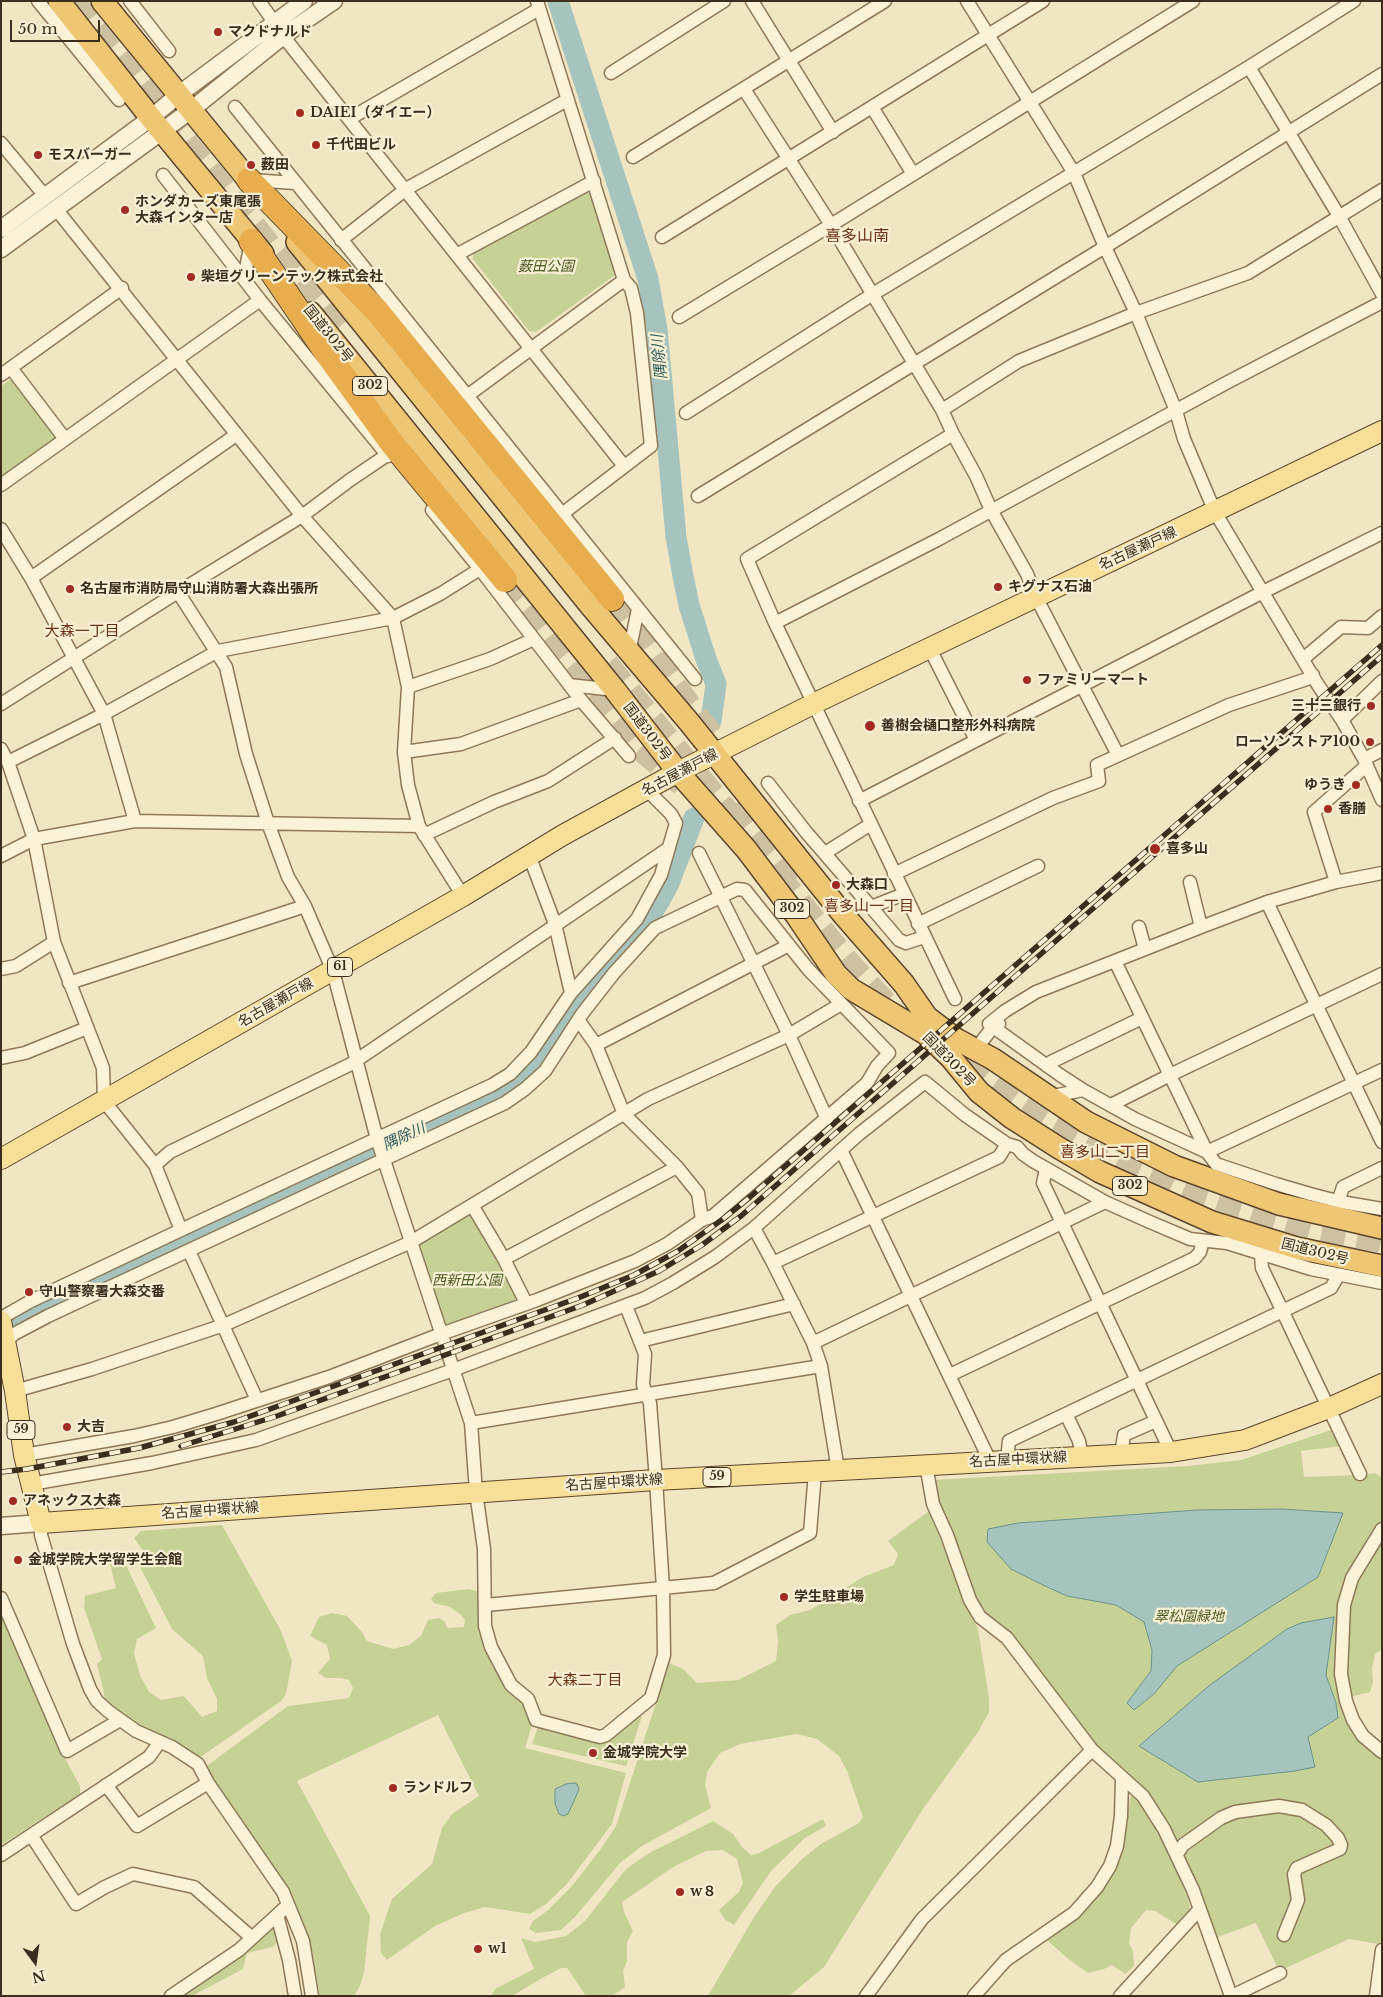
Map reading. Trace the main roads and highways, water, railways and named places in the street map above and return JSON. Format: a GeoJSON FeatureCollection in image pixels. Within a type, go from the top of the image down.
{"type":"FeatureCollection","features":[{"type":"Feature","properties":{"kind":"highway","name":"国道302号"},"geometry":{"type":"LineString","coordinates":[[60,1],[97,62],[156,124],[615,690],[678,772],[746,849],[775,886],[836,974],[851,988],[926,1034],[951,1058],[979,1092],[1012,1118],[1100,1172],[1212,1222],[1298,1248],[1382,1266]]}},
{"type":"Feature","properties":{"kind":"highway","name":"国道302号"},"geometry":{"type":"LineString","coordinates":[[102,1],[249,180],[630,653],[715,754],[842,913],[904,984],[927,1016],[956,1039],[993,1059],[1086,1122],[1174,1166],[1202,1178],[1278,1204],[1338,1220],[1382,1228]]}},
{"type":"Feature","properties":{"kind":"highway"},"geometry":{"type":"LineString","coordinates":[[249,180],[378,311],[612,599]]}},
{"type":"Feature","properties":{"kind":"highway"},"geometry":{"type":"LineString","coordinates":[[251,241],[328,355],[391,442],[505,580]]}},
{"type":"Feature","properties":{"kind":"main road","name":"名古屋瀬戸線"},"geometry":{"type":"LineString","coordinates":[[1,1159],[333,971],[529,856],[678,772],[813,704],[1382,431]]}},
{"type":"Feature","properties":{"kind":"main road","name":"名古屋中環状線"},"geometry":{"type":"LineString","coordinates":[[3,1331],[15,1391],[24,1455],[41,1523],[656,1480],[1171,1452],[1245,1440],[1329,1408],[1382,1384]]}},
{"type":"Feature","properties":{"kind":"water"},"geometry":{"type":"Polygon","coordinates":[[[1281,1509],[1343,1513],[1318,1577],[1177,1666],[1154,1694],[1134,1710],[1127,1703],[1151,1671],[1152,1650],[1144,1622],[1116,1605],[1067,1596],[1011,1569],[987,1542],[988,1529],[1018,1523],[1197,1510],[1281,1509]]]}},
{"type":"Feature","properties":{"kind":"water"},"geometry":{"type":"Polygon","coordinates":[[[1334,1617],[1326,1675],[1336,1703],[1338,1718],[1308,1737],[1315,1767],[1198,1782],[1139,1746],[1210,1685],[1287,1629],[1301,1623],[1334,1617]]]}},
{"type":"Feature","properties":{"kind":"water"},"geometry":{"type":"Polygon","coordinates":[[[574,1783],[577,1784],[579,1789],[568,1814],[563,1816],[559,1814],[555,1803],[555,1789],[574,1783]]]}},
{"type":"Feature","properties":{"kind":"waterway","name":"隅除川"},"geometry":{"type":"LineString","coordinates":[[558,1],[648,279],[657,329],[676,537],[689,605],[716,684],[711,721]]}},
{"type":"Feature","properties":{"kind":"waterway","name":"隅除川"},"geometry":{"type":"LineString","coordinates":[[1,1332],[40,1306],[224,1223],[512,1086],[542,1054],[598,976],[640,931],[669,883],[694,818]]}},
{"type":"Feature","properties":{"kind":"tunnel"},"geometry":{"type":"LineString","coordinates":[[73,2],[338,330]]}},
{"type":"Feature","properties":{"kind":"tunnel"},"geometry":{"type":"LineString","coordinates":[[505,580],[638,747],[682,784]]}},
{"type":"Feature","properties":{"kind":"tunnel"},"geometry":{"type":"LineString","coordinates":[[612,599],[714,739]]}},
{"type":"Feature","properties":{"kind":"tunnel"},"geometry":{"type":"LineString","coordinates":[[607,664],[742,830]]}},
{"type":"Feature","properties":{"kind":"tunnel"},"geometry":{"type":"LineString","coordinates":[[738,802],[805,885]]}},
{"type":"Feature","properties":{"kind":"tunnel"},"geometry":{"type":"LineString","coordinates":[[777,874],[847,961],[894,1012]]}},
{"type":"Feature","properties":{"kind":"tunnel"},"geometry":{"type":"LineString","coordinates":[[940,1037],[963,1057],[1020,1098],[1119,1156],[1202,1193],[1259,1212],[1312,1227],[1382,1241]]}},
{"type":"Feature","properties":{"kind":"railway"},"geometry":{"type":"LineString","coordinates":[[1,1472],[139,1448],[234,1422],[578,1298],[634,1275],[678,1251],[750,1197],[1382,645]]}},
{"type":"Feature","properties":{"kind":"railway"},"geometry":{"type":"LineString","coordinates":[[181,1446],[277,1416],[583,1305],[659,1271],[702,1245],[741,1216],[1382,656]]}},
{"type":"Feature","properties":{"kind":"place","name":"マクドナルド"},"geometry":{"type":"Point","coordinates":[218,32]}},
{"type":"Feature","properties":{"kind":"place","name":"DAIEI（ダイエー）"},"geometry":{"type":"Point","coordinates":[300,113]}},
{"type":"Feature","properties":{"kind":"place","name":"千代田ビル"},"geometry":{"type":"Point","coordinates":[316,145]}},
{"type":"Feature","properties":{"kind":"place","name":"モスバーガー"},"geometry":{"type":"Point","coordinates":[38,155]}},
{"type":"Feature","properties":{"kind":"place","name":"薮田"},"geometry":{"type":"Point","coordinates":[251,165]}},
{"type":"Feature","properties":{"kind":"place","name":"ホンダカーズ東尾張 大森インター店"},"geometry":{"type":"Point","coordinates":[125,210]}},
{"type":"Feature","properties":{"kind":"place","name":"柴垣グリーンテック株式会社"},"geometry":{"type":"Point","coordinates":[191,277]}},
{"type":"Feature","properties":{"kind":"place","name":"キグナス石油"},"geometry":{"type":"Point","coordinates":[998,587]}},
{"type":"Feature","properties":{"kind":"place","name":"名古屋市消防局守山消防署大森出張所"},"geometry":{"type":"Point","coordinates":[70,589]}},
{"type":"Feature","properties":{"kind":"place","name":"ファミリーマート"},"geometry":{"type":"Point","coordinates":[1027,680]}},
{"type":"Feature","properties":{"kind":"place","name":"三十三銀行"},"geometry":{"type":"Point","coordinates":[1371,706]}},
{"type":"Feature","properties":{"kind":"place","name":"善樹会樋口整形外科病院"},"geometry":{"type":"Point","coordinates":[870,726]}},
{"type":"Feature","properties":{"kind":"place","name":"ローソンストア100"},"geometry":{"type":"Point","coordinates":[1370,742]}},
{"type":"Feature","properties":{"kind":"place","name":"ゆうき"},"geometry":{"type":"Point","coordinates":[1356,785]}},
{"type":"Feature","properties":{"kind":"place","name":"香膳"},"geometry":{"type":"Point","coordinates":[1328,809]}},
{"type":"Feature","properties":{"kind":"place","name":"喜多山"},"geometry":{"type":"Point","coordinates":[1155,849]}},
{"type":"Feature","properties":{"kind":"place","name":"大森口"},"geometry":{"type":"Point","coordinates":[836,885]}},
{"type":"Feature","properties":{"kind":"place","name":"守山警察署大森交番"},"geometry":{"type":"Point","coordinates":[29,1292]}},
{"type":"Feature","properties":{"kind":"place","name":"大吉"},"geometry":{"type":"Point","coordinates":[67,1427]}},
{"type":"Feature","properties":{"kind":"place","name":"アネックス大森"},"geometry":{"type":"Point","coordinates":[13,1501]}},
{"type":"Feature","properties":{"kind":"place","name":"金城学院大学留学生会館"},"geometry":{"type":"Point","coordinates":[18,1560]}},
{"type":"Feature","properties":{"kind":"place","name":"学生駐車場"},"geometry":{"type":"Point","coordinates":[784,1597]}},
{"type":"Feature","properties":{"kind":"place","name":"金城学院大学"},"geometry":{"type":"Point","coordinates":[593,1753]}},
{"type":"Feature","properties":{"kind":"place","name":"ランドルフ"},"geometry":{"type":"Point","coordinates":[393,1788]}},
{"type":"Feature","properties":{"kind":"place","name":"w８"},"geometry":{"type":"Point","coordinates":[680,1892]}},
{"type":"Feature","properties":{"kind":"place","name":"w1"},"geometry":{"type":"Point","coordinates":[478,1949]}},
{"type":"Feature","properties":{"kind":"district","name":"喜多山南"},"geometry":{"type":"Point","coordinates":[857,236]}},
{"type":"Feature","properties":{"kind":"district","name":"大森一丁目"},"geometry":{"type":"Point","coordinates":[82,632]}},
{"type":"Feature","properties":{"kind":"district","name":"喜多山一丁目"},"geometry":{"type":"Point","coordinates":[869,907]}},
{"type":"Feature","properties":{"kind":"district","name":"喜多山二丁目"},"geometry":{"type":"Point","coordinates":[1105,1153]}},
{"type":"Feature","properties":{"kind":"district","name":"大森二丁目"},"geometry":{"type":"Point","coordinates":[585,1681]}},
{"type":"Feature","properties":{"kind":"park label","name":"薮田公園"},"geometry":{"type":"Point","coordinates":[546,267]}},
{"type":"Feature","properties":{"kind":"park label","name":"西新田公園"},"geometry":{"type":"Point","coordinates":[467,1281]}},
{"type":"Feature","properties":{"kind":"park label","name":"翠松園緑地"},"geometry":{"type":"Point","coordinates":[1189,1617]}}]}
